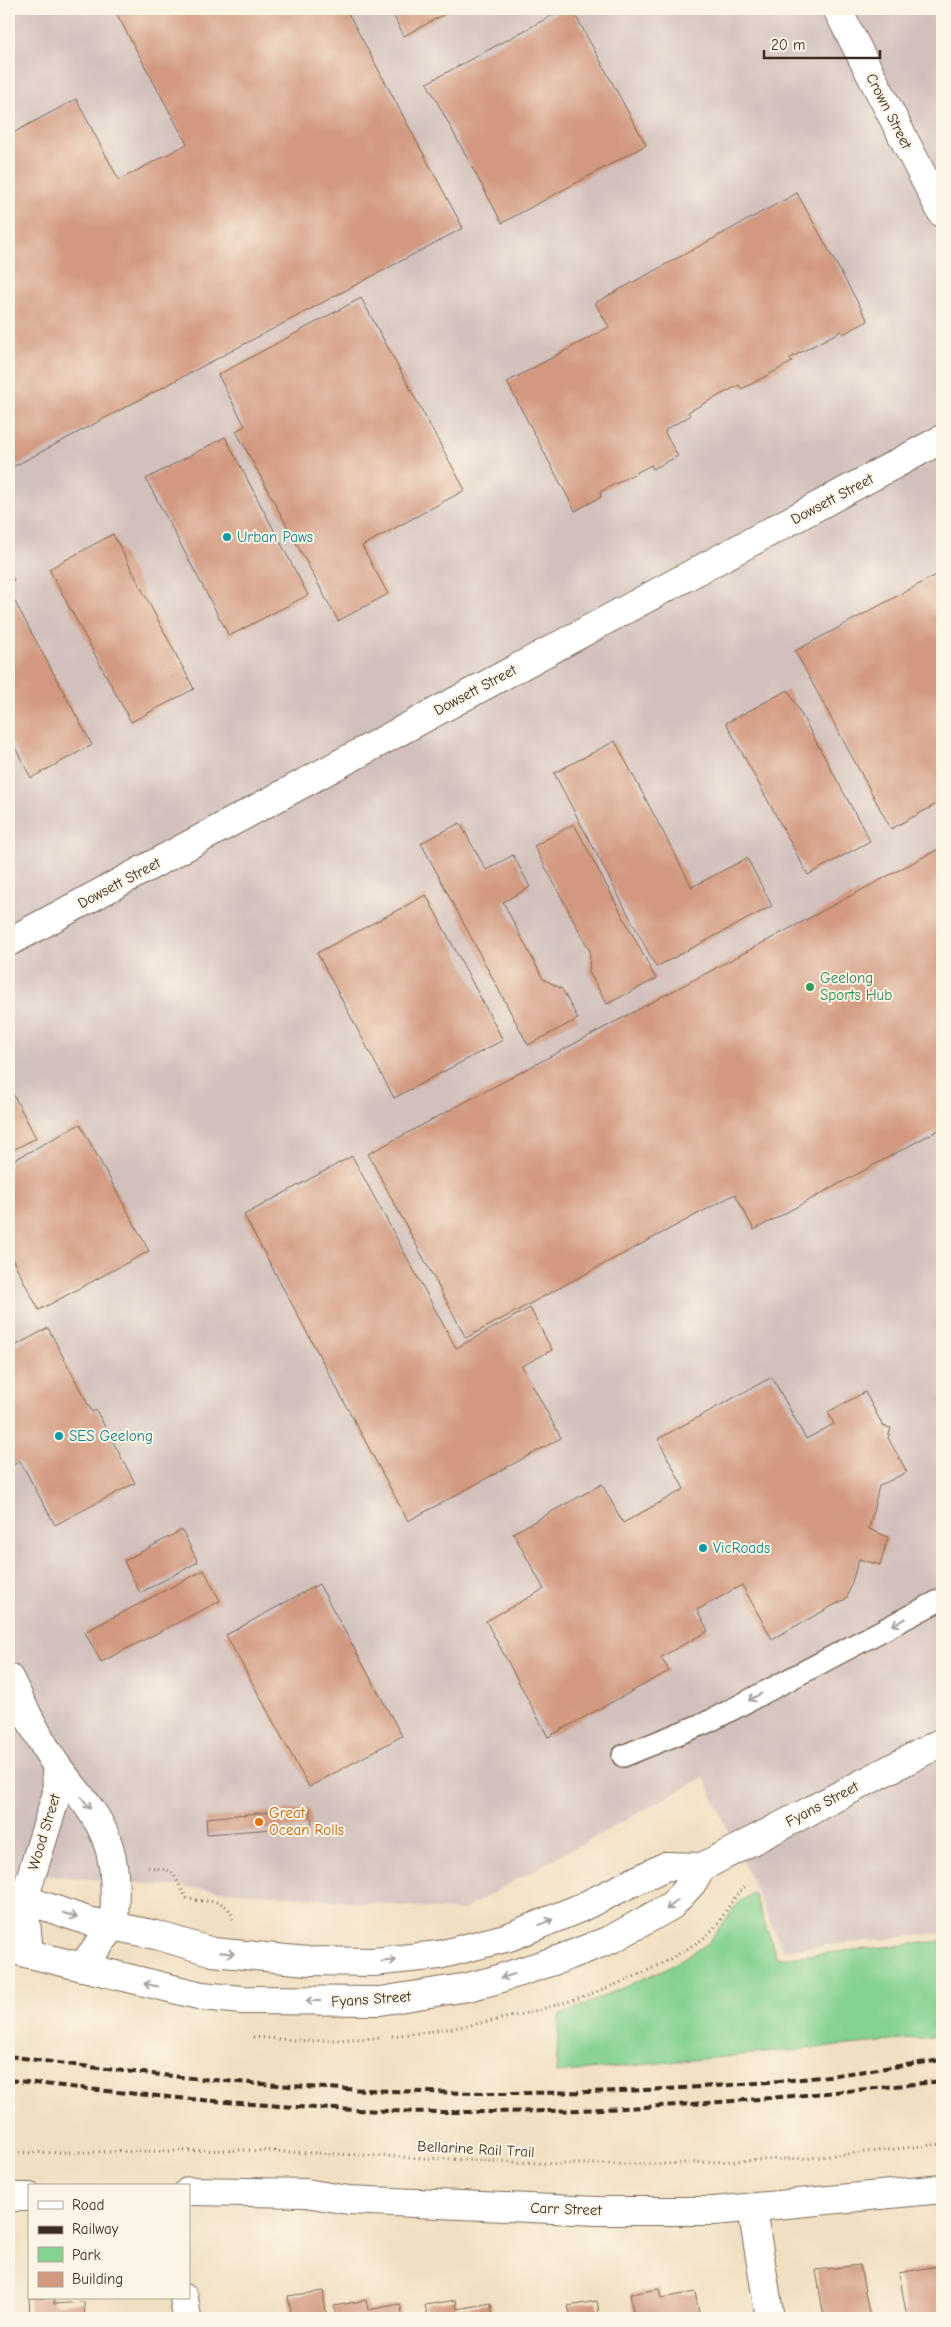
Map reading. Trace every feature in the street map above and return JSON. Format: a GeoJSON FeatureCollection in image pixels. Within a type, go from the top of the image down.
{"type":"FeatureCollection","features":[{"type":"Feature","properties":{"kind":"street","name":"Crown Street"},"geometry":{"type":"LineString","coordinates":[[837,9],[942,213]]}},
{"type":"Feature","properties":{"kind":"street","name":"Dowsett Street"},"geometry":{"type":"LineString","coordinates":[[9,942],[942,439]]}},
{"type":"Feature","properties":{"kind":"street","name":"Wood Street"},"geometry":{"type":"LineString","coordinates":[[9,1678],[56,1765],[95,1816],[112,1851],[116,1890],[114,1926]]}},
{"type":"Feature","properties":{"kind":"street","name":"Fyans Street"},"geometry":{"type":"LineString","coordinates":[[16,1896],[88,1921],[156,1935],[213,1952],[349,1962],[417,1958],[509,1936],[580,1908],[666,1866],[702,1867],[942,1742]]}},
{"type":"Feature","properties":{"kind":"street","name":"Wood Street"},"geometry":{"type":"LineString","coordinates":[[16,1896],[57,1793],[56,1765]]}},
{"type":"Feature","properties":{"kind":"street","name":"Fyans Street"},"geometry":{"type":"LineString","coordinates":[[19,1952],[169,1989],[229,1999],[352,2001],[411,1997],[495,1980],[560,1959],[612,1939],[671,1906],[694,1881],[702,1867]]}},
{"type":"Feature","properties":{"kind":"street"},"geometry":{"type":"LineString","coordinates":[[16,1896],[19,1952]]}},
{"type":"Feature","properties":{"kind":"street"},"geometry":{"type":"LineString","coordinates":[[81,1967],[114,1926]]}},
{"type":"Feature","properties":{"kind":"street","name":"Carr Street"},"geometry":{"type":"LineString","coordinates":[[190,2192],[306,2193],[348,2200],[597,2211],[669,2212],[752,2209],[942,2190]]}},
{"type":"Feature","properties":{"kind":"street"},"geometry":{"type":"LineString","coordinates":[[9,2197],[28,2197]]}},
{"type":"Feature","properties":{"kind":"street"},"geometry":{"type":"LineString","coordinates":[[752,2209],[770,2318]]}},
{"type":"Feature","properties":{"kind":"street"},"geometry":{"type":"LineString","coordinates":[[184,2300],[187,2318]]}},
{"type":"Feature","properties":{"kind":"lane"},"geometry":{"type":"LineString","coordinates":[[624,1756],[710,1720],[942,1599]]}},
{"type":"Feature","properties":{"kind":"path","name":"Bellarine Rail Trail"},"geometry":{"type":"LineString","coordinates":[[9,2153],[245,2150],[561,2164],[661,2164],[809,2158],[942,2144]]}},
{"type":"Feature","properties":{"kind":"shaded area"},"geometry":{"type":"Polygon","coordinates":[[[9,9],[942,9],[942,1933],[783,1950],[704,1777],[492,1893],[463,1911],[9,1872],[9,9]]]}},
{"type":"Feature","properties":{"kind":"green space"},"geometry":{"type":"Polygon","coordinates":[[[754,1893],[777,1958],[942,1941],[942,2036],[556,2073],[559,2016],[665,1969],[707,1944],[739,1902],[754,1893]]]}},
{"type":"Feature","properties":{"kind":"building"},"geometry":{"type":"Polygon","coordinates":[[[114,9],[346,9],[463,228],[9,469],[9,239],[14,236],[9,227],[9,135],[76,99],[119,180],[187,144],[114,9]]]}},
{"type":"Feature","properties":{"kind":"building"},"geometry":{"type":"Polygon","coordinates":[[[390,9],[454,9],[404,36],[390,9]]]}},
{"type":"Feature","properties":{"kind":"building"},"geometry":{"type":"Polygon","coordinates":[[[564,9],[572,9],[646,145],[502,223],[427,83],[564,9]]]}},
{"type":"Feature","properties":{"kind":"building"},"geometry":{"type":"Polygon","coordinates":[[[797,193],[868,321],[843,334],[841,331],[790,358],[792,362],[742,389],[739,385],[688,412],[690,416],[666,429],[665,433],[678,456],[653,469],[651,465],[600,492],[601,497],[575,511],[507,382],[609,327],[595,303],[797,193]]]}},
{"type":"Feature","properties":{"kind":"building"},"geometry":{"type":"Polygon","coordinates":[[[361,298],[465,490],[362,546],[388,594],[338,621],[236,431],[245,426],[218,375],[361,298]]]}},
{"type":"Feature","properties":{"kind":"building","name":"Urban Paws"},"geometry":{"type":"Polygon","coordinates":[[[225,437],[308,595],[229,636],[146,479],[225,437]]]}},
{"type":"Feature","properties":{"kind":"building"},"geometry":{"type":"Polygon","coordinates":[[[113,534],[194,689],[131,722],[49,569],[113,534]]]}},
{"type":"Feature","properties":{"kind":"building"},"geometry":{"type":"Polygon","coordinates":[[[9,572],[14,580],[9,583],[9,572]]]}},
{"type":"Feature","properties":{"kind":"building"},"geometry":{"type":"Polygon","coordinates":[[[942,572],[942,801],[891,829],[795,651],[942,572]]]}},
{"type":"Feature","properties":{"kind":"building"},"geometry":{"type":"Polygon","coordinates":[[[9,591],[92,745],[31,778],[9,736],[9,591]]]}},
{"type":"Feature","properties":{"kind":"building"},"geometry":{"type":"Polygon","coordinates":[[[788,690],[870,841],[808,875],[726,723],[788,690]]]}},
{"type":"Feature","properties":{"kind":"building"},"geometry":{"type":"Polygon","coordinates":[[[615,741],[692,887],[747,858],[772,906],[656,967],[554,773],[615,741]]]}},
{"type":"Feature","properties":{"kind":"building"},"geometry":{"type":"Polygon","coordinates":[[[460,823],[486,870],[513,855],[530,887],[503,902],[543,979],[562,989],[578,1019],[528,1045],[421,843],[460,823]]]}},
{"type":"Feature","properties":{"kind":"building"},"geometry":{"type":"Polygon","coordinates":[[[574,824],[656,979],[607,1004],[589,972],[590,951],[534,846],[574,824]]]}},
{"type":"Feature","properties":{"kind":"building","name":"Geelong Sports Hub"},"geometry":{"type":"Polygon","coordinates":[[[942,847],[942,1128],[754,1230],[735,1194],[466,1338],[368,1154],[942,847]]]}},
{"type":"Feature","properties":{"kind":"building"},"geometry":{"type":"Polygon","coordinates":[[[426,895],[503,1040],[394,1098],[317,953],[426,895]]]}},
{"type":"Feature","properties":{"kind":"building"},"geometry":{"type":"Polygon","coordinates":[[[9,1086],[36,1138],[9,1152],[9,1086]]]}},
{"type":"Feature","properties":{"kind":"building"},"geometry":{"type":"Polygon","coordinates":[[[80,1124],[149,1251],[39,1310],[9,1253],[9,1163],[80,1124]]]}},
{"type":"Feature","properties":{"kind":"building"},"geometry":{"type":"Polygon","coordinates":[[[352,1156],[456,1348],[530,1308],[552,1350],[522,1366],[561,1438],[408,1521],[244,1215],[352,1156]]]}},
{"type":"Feature","properties":{"kind":"building","name":"SES Geelong"},"geometry":{"type":"Polygon","coordinates":[[[48,1328],[92,1412],[96,1410],[135,1483],[55,1525],[20,1461],[9,1467],[9,1349],[48,1328]]]}},
{"type":"Feature","properties":{"kind":"building","name":"VicRoads"},"geometry":{"type":"Polygon","coordinates":[[[772,1377],[806,1439],[834,1424],[828,1412],[865,1392],[883,1426],[891,1428],[888,1438],[907,1472],[879,1486],[869,1529],[888,1537],[880,1565],[859,1559],[847,1598],[772,1639],[742,1585],[697,1610],[708,1631],[661,1657],[669,1671],[548,1737],[486,1621],[544,1589],[513,1533],[602,1484],[623,1523],[684,1489],[658,1439],[772,1377]]]}},
{"type":"Feature","properties":{"kind":"building"},"geometry":{"type":"Polygon","coordinates":[[[182,1530],[198,1562],[140,1593],[124,1561],[182,1530]]]}},
{"type":"Feature","properties":{"kind":"building"},"geometry":{"type":"Polygon","coordinates":[[[204,1570],[220,1601],[101,1662],[85,1632],[204,1570]]]}},
{"type":"Feature","properties":{"kind":"building"},"geometry":{"type":"Polygon","coordinates":[[[319,1584],[402,1736],[309,1787],[226,1635],[319,1584]]]}},
{"type":"Feature","properties":{"kind":"building","name":"Great Ocean Rolls"},"geometry":{"type":"Polygon","coordinates":[[[310,1808],[312,1826],[207,1834],[206,1818],[310,1808]]]}},
{"type":"Feature","properties":{"kind":"building"},"geometry":{"type":"Polygon","coordinates":[[[860,2265],[870,2318],[824,2318],[816,2270],[860,2265]]]}},
{"type":"Feature","properties":{"kind":"building"},"geometry":{"type":"Polygon","coordinates":[[[937,2266],[942,2295],[942,2318],[907,2318],[899,2273],[937,2266]]]}},
{"type":"Feature","properties":{"kind":"building"},"geometry":{"type":"Polygon","coordinates":[[[659,2289],[661,2298],[695,2292],[700,2318],[634,2318],[630,2294],[659,2289]]]}},
{"type":"Feature","properties":{"kind":"building"},"geometry":{"type":"Polygon","coordinates":[[[323,2291],[327,2318],[292,2318],[288,2296],[323,2291]]]}},
{"type":"Feature","properties":{"kind":"building"},"geometry":{"type":"Polygon","coordinates":[[[29,2300],[54,2300],[54,2304],[84,2302],[85,2318],[30,2318],[29,2300]]]}},
{"type":"Feature","properties":{"kind":"building"},"geometry":{"type":"Polygon","coordinates":[[[366,2300],[368,2310],[400,2304],[403,2318],[336,2318],[334,2306],[366,2300]]]}},
{"type":"Feature","properties":{"kind":"building"},"geometry":{"type":"Polygon","coordinates":[[[456,2300],[457,2309],[491,2303],[493,2318],[428,2318],[425,2305],[456,2300]]]}},
{"type":"Feature","properties":{"kind":"building"},"geometry":{"type":"Polygon","coordinates":[[[597,2301],[600,2318],[571,2318],[568,2306],[597,2301]]]}},
{"type":"Feature","properties":{"kind":"railway"},"geometry":{"type":"LineString","coordinates":[[9,2056],[104,2069],[200,2079],[393,2091],[490,2093],[587,2092],[683,2088],[799,2079],[942,2060]]}},
{"type":"Feature","properties":{"kind":"railway"},"geometry":{"type":"LineString","coordinates":[[9,2080],[241,2103],[415,2112],[591,2110],[649,2107],[825,2093],[942,2081]]}},
{"type":"Feature","properties":{"kind":"place","name":"Urban Paws"},"geometry":{"type":"Point","coordinates":[227,537]}},
{"type":"Feature","properties":{"kind":"place","name":"Geelong Sports Hub"},"geometry":{"type":"Point","coordinates":[810,987]}},
{"type":"Feature","properties":{"kind":"place","name":"SES Geelong"},"geometry":{"type":"Point","coordinates":[59,1436]}},
{"type":"Feature","properties":{"kind":"place","name":"VicRoads"},"geometry":{"type":"Point","coordinates":[703,1548]}},
{"type":"Feature","properties":{"kind":"place","name":"Great Ocean Rolls"},"geometry":{"type":"Point","coordinates":[259,1822]}}]}
